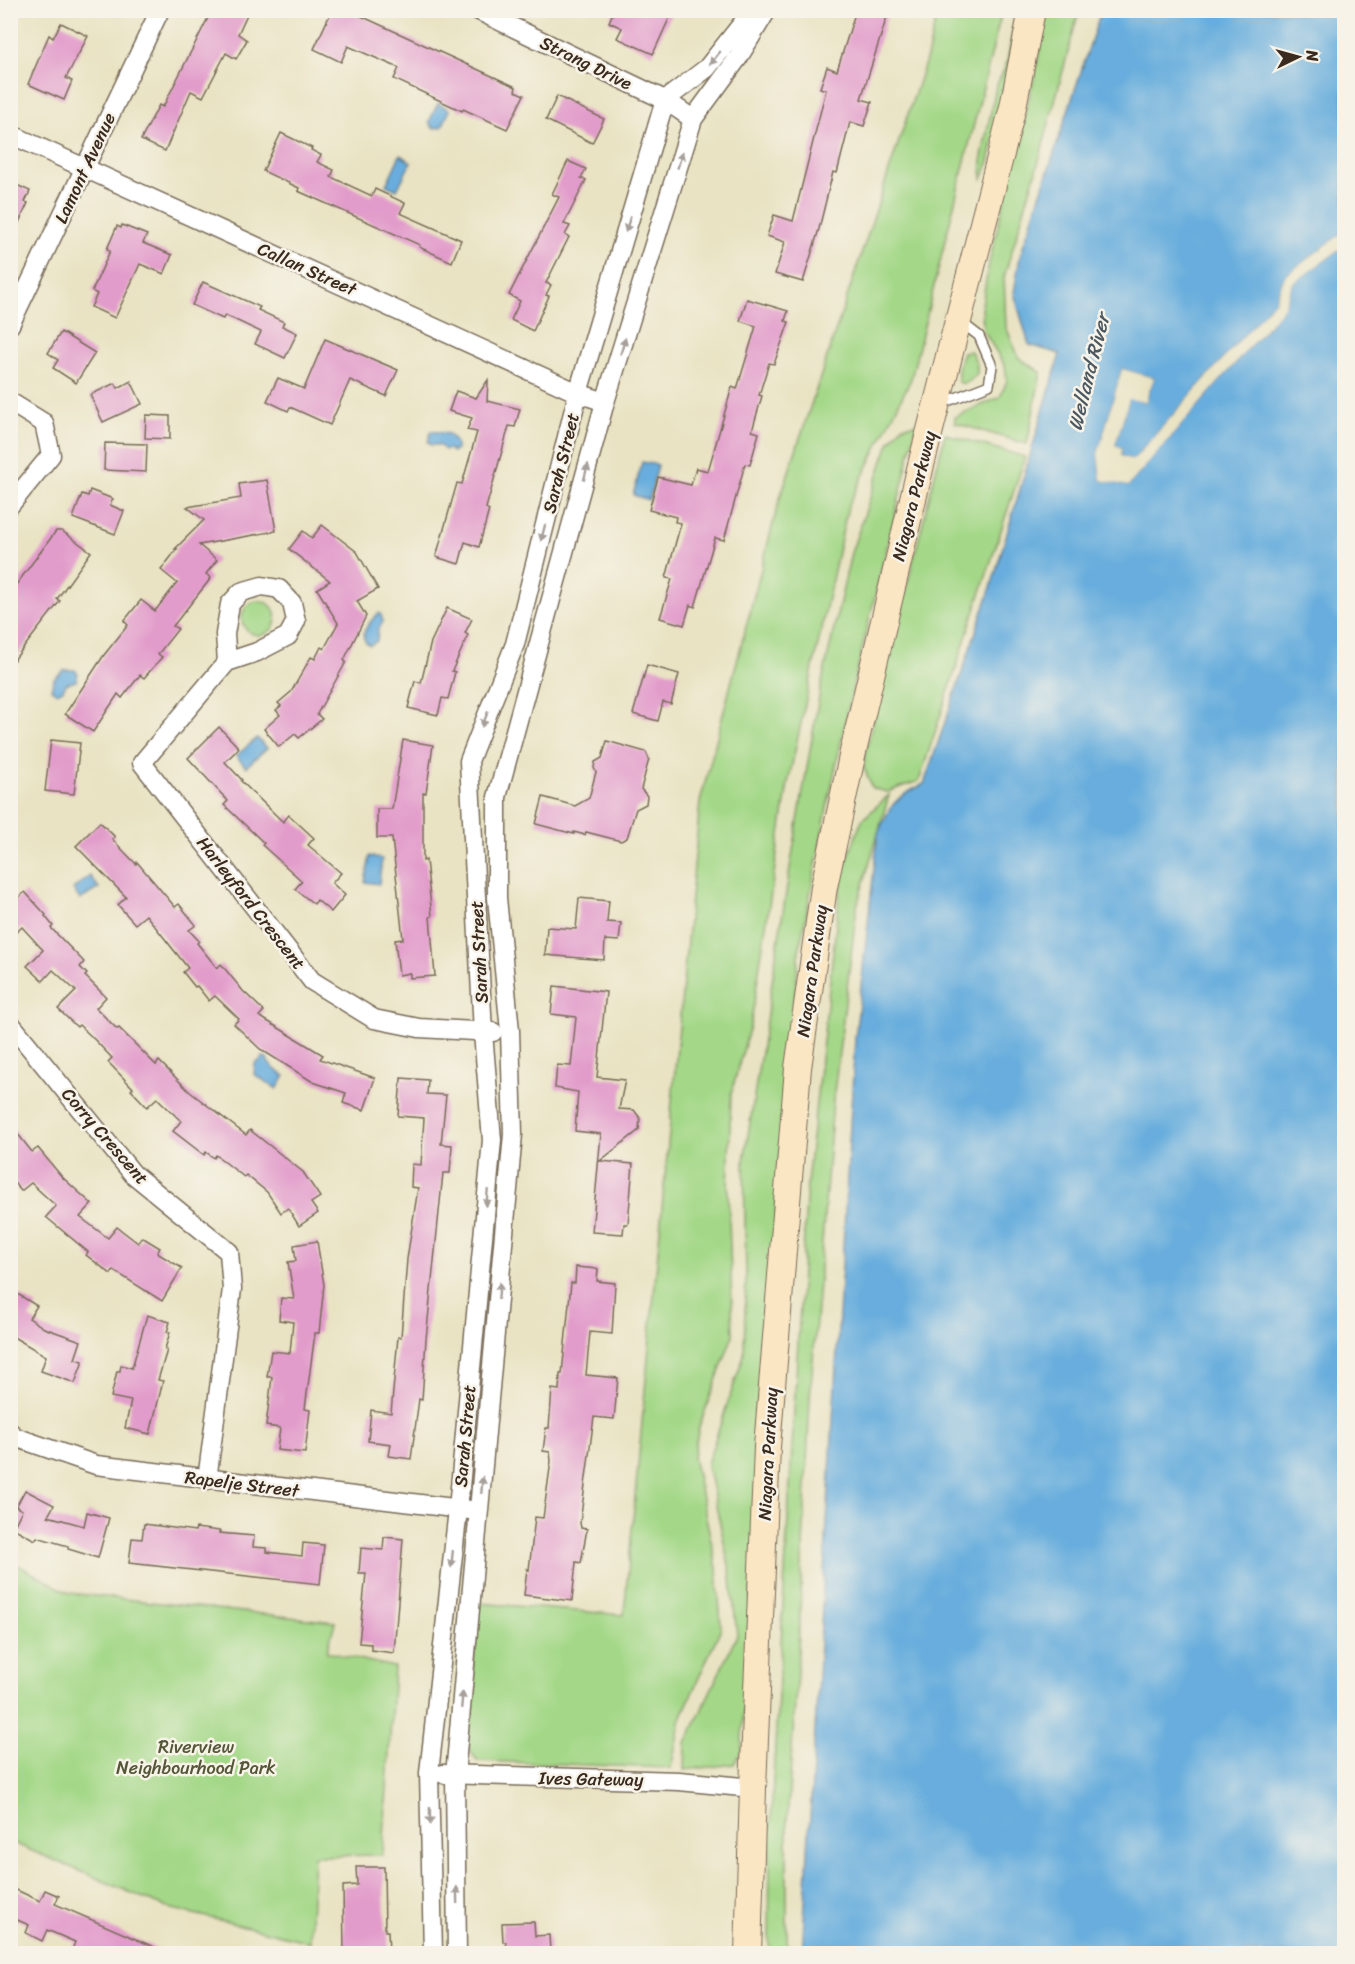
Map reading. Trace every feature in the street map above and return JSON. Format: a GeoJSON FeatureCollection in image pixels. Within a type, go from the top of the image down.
{"type":"FeatureCollection","features":[{"type":"Feature","properties":{"kind":"main road","name":"Niagara Parkway"},"geometry":{"type":"LineString","coordinates":[[748,1953],[767,1447],[798,1068],[824,887],[856,741],[937,405],[1013,106],[1032,10]]}},
{"type":"Feature","properties":{"kind":"street","name":"Lamont Avenue"},"geometry":{"type":"LineString","coordinates":[[10,325],[160,10]]}},
{"type":"Feature","properties":{"kind":"street","name":"Strang Drive"},"geometry":{"type":"LineString","coordinates":[[477,10],[665,100],[693,118]]}},
{"type":"Feature","properties":{"kind":"street"},"geometry":{"type":"LineString","coordinates":[[665,100],[707,68],[745,20],[749,10]]}},
{"type":"Feature","properties":{"kind":"street","name":"Sarah Street"},"geometry":{"type":"LineString","coordinates":[[458,1953],[455,1775],[513,1134],[510,1031],[497,898],[497,798],[605,402],[693,118],[738,58],[767,10]]}},
{"type":"Feature","properties":{"kind":"street","name":"Sarah Street"},"geometry":{"type":"LineString","coordinates":[[433,1953],[429,1773],[458,1509],[492,1140],[483,1033],[469,761],[515,644],[578,393],[665,100]]}},
{"type":"Feature","properties":{"kind":"street","name":"Callan Street"},"geometry":{"type":"LineString","coordinates":[[10,134],[578,393],[605,402]]}},
{"type":"Feature","properties":{"kind":"street"},"geometry":{"type":"LineString","coordinates":[[10,402],[44,423],[51,455],[10,506]]}},
{"type":"Feature","properties":{"kind":"street"},"geometry":{"type":"LineString","coordinates":[[262,586],[279,589],[292,603],[296,621],[288,636],[257,652],[227,662],[225,634],[230,604],[241,592],[262,586]]}},
{"type":"Feature","properties":{"kind":"street","name":"Harleyford Crescent"},"geometry":{"type":"LineString","coordinates":[[227,662],[142,763],[312,981],[374,1019],[419,1028],[483,1033],[510,1031]]}},
{"type":"Feature","properties":{"kind":"street","name":"Corry Crescent"},"geometry":{"type":"LineString","coordinates":[[10,1023],[133,1174],[229,1252],[232,1289],[207,1480]]}},
{"type":"Feature","properties":{"kind":"street","name":"Rapelje Street"},"geometry":{"type":"LineString","coordinates":[[10,1432],[15,1437],[96,1465],[479,1511]]}},
{"type":"Feature","properties":{"kind":"street","name":"Ives Gateway"},"geometry":{"type":"LineString","coordinates":[[429,1773],[679,1781],[753,1788]]}},
{"type":"Feature","properties":{"kind":"lane"},"geometry":{"type":"LineString","coordinates":[[937,405],[989,385],[992,366],[979,336],[959,321]]}},
{"type":"Feature","properties":{"kind":"lane"},"geometry":{"type":"LineString","coordinates":[[515,644],[537,650]]}},
{"type":"Feature","properties":{"kind":"green space"},"geometry":{"type":"Polygon","coordinates":[[[938,11],[1002,11],[911,379],[848,506],[788,783],[751,1022],[731,1094],[728,1191],[733,1335],[699,1427],[693,1457],[717,1568],[721,1628],[681,1718],[671,1768],[477,1761],[466,1744],[479,1603],[624,1615],[700,802],[779,501],[927,57],[938,11]]]}},
{"type":"Feature","properties":{"kind":"green space"},"geometry":{"type":"Polygon","coordinates":[[[1016,11],[1020,11],[989,162],[982,180],[982,156],[996,87],[1007,63],[1016,11]]]}},
{"type":"Feature","properties":{"kind":"green space"},"geometry":{"type":"Polygon","coordinates":[[[1047,11],[1079,11],[1038,164],[1004,277],[1006,327],[1019,358],[1041,372],[1027,444],[955,423],[955,417],[1000,397],[1007,381],[1005,366],[983,330],[982,305],[989,263],[1036,69],[1047,11]]]}},
{"type":"Feature","properties":{"kind":"green space"},"geometry":{"type":"Polygon","coordinates":[[[971,351],[977,364],[977,374],[966,383],[958,382],[958,367],[963,352],[971,351]]]}},
{"type":"Feature","properties":{"kind":"green space"},"geometry":{"type":"Polygon","coordinates":[[[917,424],[854,682],[799,951],[779,1166],[741,1752],[734,1764],[685,1770],[686,1743],[737,1635],[730,1570],[707,1464],[744,1355],[746,1277],[744,1161],[820,691],[851,553],[889,443],[902,426],[917,424]]]}},
{"type":"Feature","properties":{"kind":"green space"},"geometry":{"type":"Polygon","coordinates":[[[945,434],[1025,457],[919,781],[887,792],[872,788],[864,768],[865,754],[945,434]]]}},
{"type":"Feature","properties":{"kind":"green space"},"geometry":{"type":"Polygon","coordinates":[[[259,601],[271,606],[276,618],[271,630],[259,635],[247,630],[242,618],[247,606],[259,601]]]}},
{"type":"Feature","properties":{"kind":"green space"},"geometry":{"type":"Polygon","coordinates":[[[889,795],[857,906],[833,1101],[810,1398],[797,1673],[787,1822],[787,1953],[769,1954],[770,1836],[807,1183],[842,873],[862,820],[889,795]]]}},
{"type":"Feature","properties":{"kind":"green space","name":"Riverview Neighbourhood Park"},"geometry":{"type":"Polygon","coordinates":[[[10,1561],[69,1593],[335,1622],[327,1652],[394,1667],[383,1855],[314,1856],[310,1942],[165,1907],[11,1842],[10,1561]]]}},
{"type":"Feature","properties":{"kind":"water","name":"Welland River"},"geometry":{"type":"Polygon","coordinates":[[[1101,11],[1344,11],[1344,232],[1285,276],[1275,301],[1133,460],[1121,456],[1122,448],[1115,445],[1129,398],[1145,402],[1154,378],[1122,369],[1098,454],[1101,480],[1128,486],[1284,307],[1292,284],[1344,246],[1344,1953],[802,1954],[855,1039],[878,833],[886,815],[895,803],[906,793],[924,784],[991,587],[1060,354],[1029,345],[1014,293],[1020,256],[1101,11]]]}},
{"type":"Feature","properties":{"kind":"water"},"geometry":{"type":"Polygon","coordinates":[[[438,103],[450,110],[442,127],[433,128],[429,122],[438,103]]]}},
{"type":"Feature","properties":{"kind":"water"},"geometry":{"type":"Polygon","coordinates":[[[400,155],[411,162],[397,190],[386,185],[400,155]]]}},
{"type":"Feature","properties":{"kind":"water"},"geometry":{"type":"Polygon","coordinates":[[[431,431],[449,434],[456,443],[456,450],[452,452],[439,445],[431,445],[428,442],[431,431]]]}},
{"type":"Feature","properties":{"kind":"water"},"geometry":{"type":"Polygon","coordinates":[[[642,462],[658,465],[649,500],[633,495],[642,462]]]}},
{"type":"Feature","properties":{"kind":"water"},"geometry":{"type":"Polygon","coordinates":[[[379,613],[383,622],[378,630],[377,641],[370,645],[364,638],[364,633],[379,613]]]}},
{"type":"Feature","properties":{"kind":"water"},"geometry":{"type":"Polygon","coordinates":[[[64,670],[75,670],[78,674],[76,681],[66,684],[63,690],[57,693],[51,689],[54,679],[64,670]]]}},
{"type":"Feature","properties":{"kind":"water"},"geometry":{"type":"Polygon","coordinates":[[[257,738],[267,748],[246,767],[236,756],[257,738]]]}},
{"type":"Feature","properties":{"kind":"water"},"geometry":{"type":"Polygon","coordinates":[[[370,856],[382,859],[379,884],[365,882],[370,856]]]}},
{"type":"Feature","properties":{"kind":"water"},"geometry":{"type":"Polygon","coordinates":[[[90,876],[99,888],[80,900],[73,889],[90,876]]]}},
{"type":"Feature","properties":{"kind":"water"},"geometry":{"type":"Polygon","coordinates":[[[262,1057],[267,1058],[271,1066],[285,1076],[277,1089],[254,1074],[255,1064],[262,1057]]]}},
{"type":"Feature","properties":{"kind":"pier"},"geometry":{"type":"Polygon","coordinates":[[[1344,232],[1344,236],[1287,278],[1278,303],[1133,463],[1119,458],[1119,450],[1112,444],[1126,397],[1129,395],[1143,399],[1150,380],[1124,373],[1101,454],[1104,478],[1127,483],[1281,305],[1290,282],[1344,243],[1344,246],[1292,284],[1284,307],[1128,486],[1101,480],[1098,454],[1122,369],[1154,378],[1145,402],[1129,399],[1115,445],[1122,448],[1121,456],[1133,460],[1275,301],[1285,276],[1344,232]]]}},
{"type":"Feature","properties":{"kind":"building"},"geometry":{"type":"Polygon","coordinates":[[[212,10],[249,10],[238,34],[247,40],[236,59],[226,53],[203,97],[191,91],[165,151],[141,140],[159,105],[163,107],[212,10]]]}},
{"type":"Feature","properties":{"kind":"building"},"geometry":{"type":"Polygon","coordinates":[[[332,10],[348,10],[516,87],[515,91],[524,95],[507,129],[394,79],[399,68],[348,46],[341,62],[314,49],[332,10]]]}},
{"type":"Feature","properties":{"kind":"building"},"geometry":{"type":"Polygon","coordinates":[[[614,10],[673,10],[653,54],[617,38],[622,28],[609,22],[614,10]]]}},
{"type":"Feature","properties":{"kind":"building"},"geometry":{"type":"Polygon","coordinates":[[[856,10],[889,10],[861,99],[872,102],[864,126],[850,122],[837,173],[833,172],[803,282],[775,274],[785,242],[767,236],[774,215],[793,221],[826,90],[820,88],[827,67],[837,71],[856,10]]]}},
{"type":"Feature","properties":{"kind":"building"},"geometry":{"type":"Polygon","coordinates":[[[61,23],[88,36],[66,78],[72,81],[64,100],[28,84],[49,35],[53,38],[61,23]]]}},
{"type":"Feature","properties":{"kind":"building"},"geometry":{"type":"Polygon","coordinates":[[[557,96],[604,119],[592,143],[546,120],[557,96]]]}},
{"type":"Feature","properties":{"kind":"building"},"geometry":{"type":"Polygon","coordinates":[[[281,133],[321,155],[317,162],[334,170],[331,177],[372,196],[375,189],[405,203],[400,213],[461,240],[452,262],[419,247],[420,245],[298,191],[299,188],[263,171],[281,133]]]}},
{"type":"Feature","properties":{"kind":"building"},"geometry":{"type":"Polygon","coordinates":[[[568,161],[586,169],[581,178],[586,180],[564,224],[570,226],[565,235],[569,237],[546,283],[551,285],[546,295],[549,296],[533,331],[511,320],[520,301],[509,295],[559,197],[552,194],[568,161]]]}},
{"type":"Feature","properties":{"kind":"building"},"geometry":{"type":"Polygon","coordinates":[[[10,182],[30,191],[25,202],[28,203],[10,242],[10,182]]]}},
{"type":"Feature","properties":{"kind":"building"},"geometry":{"type":"Polygon","coordinates":[[[122,225],[147,235],[143,243],[172,255],[164,274],[140,264],[115,318],[91,307],[97,294],[92,291],[110,251],[107,249],[117,226],[121,228],[122,225]]]}},
{"type":"Feature","properties":{"kind":"building"},"geometry":{"type":"Polygon","coordinates":[[[203,282],[260,307],[258,310],[284,322],[282,326],[297,333],[285,358],[255,344],[261,332],[225,315],[223,319],[192,305],[203,282]]]}},
{"type":"Feature","properties":{"kind":"building"},"geometry":{"type":"Polygon","coordinates":[[[747,299],[788,311],[785,321],[789,322],[774,364],[769,363],[759,395],[762,396],[752,431],[759,433],[750,465],[745,464],[724,540],[715,538],[695,607],[690,605],[684,625],[660,618],[672,579],[666,578],[681,523],[675,522],[676,517],[649,510],[658,477],[691,485],[696,468],[708,471],[732,387],[737,389],[756,326],[740,321],[747,299]]]}},
{"type":"Feature","properties":{"kind":"building"},"geometry":{"type":"Polygon","coordinates":[[[61,332],[95,353],[76,383],[53,368],[58,360],[48,353],[61,332]]]}},
{"type":"Feature","properties":{"kind":"building"},"geometry":{"type":"Polygon","coordinates":[[[325,339],[398,370],[386,396],[350,380],[330,425],[290,407],[288,411],[267,401],[278,378],[304,389],[325,339]]]}},
{"type":"Feature","properties":{"kind":"building"},"geometry":{"type":"Polygon","coordinates":[[[488,380],[487,401],[520,409],[515,427],[509,426],[486,508],[489,510],[479,547],[465,542],[459,564],[436,557],[457,483],[462,484],[477,432],[467,430],[472,418],[449,411],[456,391],[476,398],[488,380]]]}},
{"type":"Feature","properties":{"kind":"building"},"geometry":{"type":"Polygon","coordinates":[[[131,381],[142,404],[103,422],[90,395],[115,383],[118,388],[131,381]]]}},
{"type":"Feature","properties":{"kind":"building"},"geometry":{"type":"Polygon","coordinates":[[[146,415],[170,416],[170,439],[145,438],[146,415]]]}},
{"type":"Feature","properties":{"kind":"building"},"geometry":{"type":"Polygon","coordinates":[[[105,443],[147,444],[146,472],[104,470],[105,443]]]}},
{"type":"Feature","properties":{"kind":"building"},"geometry":{"type":"Polygon","coordinates":[[[267,480],[276,531],[199,545],[217,560],[206,574],[211,578],[173,626],[178,629],[158,654],[162,657],[144,678],[140,675],[122,698],[118,694],[93,732],[65,714],[104,655],[128,625],[124,621],[141,600],[155,611],[177,583],[161,570],[177,549],[175,549],[204,520],[187,507],[241,498],[239,484],[267,480]]]}},
{"type":"Feature","properties":{"kind":"building"},"geometry":{"type":"Polygon","coordinates":[[[90,490],[113,499],[110,505],[124,511],[115,534],[73,518],[82,494],[88,496],[90,490]]]}},
{"type":"Feature","properties":{"kind":"building"},"geometry":{"type":"Polygon","coordinates":[[[322,525],[357,552],[378,589],[357,601],[366,616],[344,660],[346,662],[317,714],[322,719],[299,738],[295,734],[279,747],[264,729],[280,715],[276,710],[281,706],[278,703],[291,692],[311,657],[315,659],[321,647],[324,649],[338,623],[317,589],[330,581],[289,549],[303,531],[312,538],[322,525]]]}},
{"type":"Feature","properties":{"kind":"building"},"geometry":{"type":"Polygon","coordinates":[[[56,531],[62,531],[91,552],[57,599],[60,601],[10,665],[10,593],[56,531]]]}},
{"type":"Feature","properties":{"kind":"building"},"geometry":{"type":"Polygon","coordinates":[[[447,608],[472,619],[465,633],[468,635],[452,671],[455,672],[448,699],[442,698],[438,715],[408,708],[415,681],[421,683],[431,642],[447,608]]]}},
{"type":"Feature","properties":{"kind":"building"},"geometry":{"type":"Polygon","coordinates":[[[647,665],[679,674],[671,704],[663,702],[658,721],[633,714],[647,665]]]}},
{"type":"Feature","properties":{"kind":"building"},"geometry":{"type":"Polygon","coordinates":[[[219,727],[239,748],[225,762],[283,822],[289,815],[314,838],[308,845],[341,873],[332,883],[345,895],[331,912],[317,900],[314,904],[295,889],[302,881],[262,845],[264,843],[224,805],[228,801],[188,758],[219,727]]]}},
{"type":"Feature","properties":{"kind":"building"},"geometry":{"type":"Polygon","coordinates":[[[51,740],[80,743],[74,794],[45,791],[51,740]]]}},
{"type":"Feature","properties":{"kind":"building"},"geometry":{"type":"Polygon","coordinates":[[[403,740],[433,745],[426,793],[423,793],[423,861],[426,860],[432,916],[430,917],[435,976],[410,978],[410,973],[399,975],[395,940],[403,939],[392,838],[377,838],[377,809],[392,809],[403,740]]]}},
{"type":"Feature","properties":{"kind":"building"},"geometry":{"type":"Polygon","coordinates":[[[607,741],[646,752],[649,759],[641,789],[647,796],[646,804],[636,809],[627,838],[621,841],[586,832],[585,835],[574,832],[574,834],[536,824],[543,797],[575,806],[589,798],[596,772],[595,762],[602,758],[607,741]]]}},
{"type":"Feature","properties":{"kind":"building"},"geometry":{"type":"Polygon","coordinates":[[[100,822],[115,837],[112,839],[136,864],[137,862],[175,907],[179,904],[196,925],[189,930],[199,941],[197,943],[217,968],[221,964],[243,991],[264,1011],[259,1016],[323,1055],[320,1059],[375,1078],[364,1110],[343,1103],[346,1093],[313,1082],[260,1049],[234,1024],[239,1019],[215,996],[209,1001],[197,986],[195,987],[183,972],[188,968],[146,915],[135,924],[118,905],[126,897],[76,846],[100,822]]]}},
{"type":"Feature","properties":{"kind":"building"},"geometry":{"type":"Polygon","coordinates":[[[25,892],[46,915],[53,926],[51,928],[84,962],[80,967],[87,974],[85,976],[106,997],[96,1008],[156,1065],[159,1061],[190,1092],[246,1135],[250,1130],[303,1172],[320,1197],[311,1203],[318,1213],[299,1226],[288,1208],[281,1213],[267,1192],[246,1175],[244,1177],[216,1155],[214,1158],[206,1152],[204,1155],[173,1131],[181,1121],[157,1098],[147,1107],[131,1090],[133,1088],[108,1062],[112,1058],[79,1025],[77,1027],[58,1009],[76,991],[53,970],[43,981],[27,966],[43,950],[22,927],[10,938],[10,905],[25,892]]]}},
{"type":"Feature","properties":{"kind":"building"},"geometry":{"type":"Polygon","coordinates":[[[579,898],[609,901],[607,922],[621,923],[619,941],[605,940],[604,960],[545,955],[547,927],[576,929],[579,898]]]}},
{"type":"Feature","properties":{"kind":"building"},"geometry":{"type":"Polygon","coordinates":[[[554,986],[606,992],[597,1077],[625,1080],[619,1109],[634,1110],[640,1118],[639,1130],[600,1161],[633,1164],[628,1224],[624,1224],[623,1234],[592,1232],[601,1134],[575,1131],[578,1092],[555,1088],[557,1065],[571,1066],[576,1017],[551,1014],[554,986]]]}},
{"type":"Feature","properties":{"kind":"building"},"geometry":{"type":"Polygon","coordinates":[[[401,1078],[428,1080],[427,1094],[446,1095],[441,1144],[452,1145],[450,1173],[443,1173],[422,1400],[419,1399],[411,1459],[389,1456],[391,1444],[368,1441],[371,1410],[391,1413],[398,1337],[401,1337],[407,1259],[418,1188],[411,1187],[412,1164],[421,1165],[424,1118],[398,1116],[401,1078]]]}},
{"type":"Feature","properties":{"kind":"building"},"geometry":{"type":"Polygon","coordinates":[[[10,1124],[32,1152],[38,1148],[62,1177],[92,1204],[80,1217],[108,1238],[117,1227],[138,1243],[142,1237],[160,1248],[157,1253],[182,1268],[162,1301],[113,1270],[111,1274],[86,1255],[88,1252],[46,1217],[56,1206],[31,1183],[21,1191],[10,1178],[10,1124]]]}},
{"type":"Feature","properties":{"kind":"building"},"geometry":{"type":"Polygon","coordinates":[[[317,1241],[324,1285],[319,1333],[315,1333],[305,1409],[310,1410],[305,1453],[277,1450],[280,1428],[266,1426],[272,1377],[267,1377],[271,1351],[290,1353],[293,1322],[279,1320],[281,1298],[294,1299],[288,1262],[296,1261],[294,1245],[317,1241]]]}},
{"type":"Feature","properties":{"kind":"building"},"geometry":{"type":"Polygon","coordinates":[[[576,1267],[598,1269],[597,1281],[615,1283],[612,1334],[590,1332],[586,1375],[618,1378],[614,1419],[594,1417],[580,1523],[581,1528],[587,1529],[581,1563],[576,1562],[572,1601],[524,1595],[535,1517],[543,1518],[551,1461],[550,1452],[543,1451],[546,1428],[549,1428],[552,1389],[559,1390],[560,1374],[562,1374],[571,1283],[575,1283],[576,1267]]]}},
{"type":"Feature","properties":{"kind":"building"},"geometry":{"type":"Polygon","coordinates":[[[16,1293],[37,1306],[29,1318],[44,1328],[81,1341],[75,1359],[83,1361],[75,1383],[41,1371],[46,1356],[10,1335],[10,1302],[16,1293]]]}},
{"type":"Feature","properties":{"kind":"building"},"geometry":{"type":"Polygon","coordinates":[[[147,1315],[170,1322],[167,1332],[170,1332],[165,1349],[167,1350],[158,1380],[163,1381],[150,1434],[125,1428],[131,1401],[111,1397],[117,1371],[120,1371],[121,1365],[132,1368],[147,1315]]]}},
{"type":"Feature","properties":{"kind":"building"},"geometry":{"type":"Polygon","coordinates":[[[25,1490],[54,1505],[48,1516],[84,1526],[87,1512],[109,1518],[98,1558],[37,1537],[35,1540],[13,1528],[22,1510],[16,1507],[25,1490]]]}},
{"type":"Feature","properties":{"kind":"building"},"geometry":{"type":"Polygon","coordinates":[[[144,1524],[254,1536],[253,1547],[267,1548],[267,1552],[302,1556],[303,1543],[324,1545],[320,1584],[129,1563],[132,1538],[142,1539],[144,1524]]]}},
{"type":"Feature","properties":{"kind":"building"},"geometry":{"type":"Polygon","coordinates":[[[384,1537],[403,1539],[394,1653],[371,1650],[371,1644],[359,1643],[366,1573],[359,1573],[361,1548],[383,1550],[384,1537]]]}},
{"type":"Feature","properties":{"kind":"building"},"geometry":{"type":"Polygon","coordinates":[[[356,1867],[384,1867],[385,1931],[388,1931],[389,1953],[344,1953],[343,1886],[357,1885],[356,1867]]]}},
{"type":"Feature","properties":{"kind":"building"},"geometry":{"type":"Polygon","coordinates":[[[10,1887],[40,1901],[45,1890],[59,1896],[55,1904],[168,1953],[71,1953],[75,1942],[47,1930],[42,1941],[26,1933],[29,1925],[10,1917],[10,1887]]]}},
{"type":"Feature","properties":{"kind":"building"},"geometry":{"type":"Polygon","coordinates":[[[534,1922],[535,1936],[549,1935],[550,1951],[507,1953],[506,1942],[503,1942],[502,1923],[534,1922]]]}}]}
